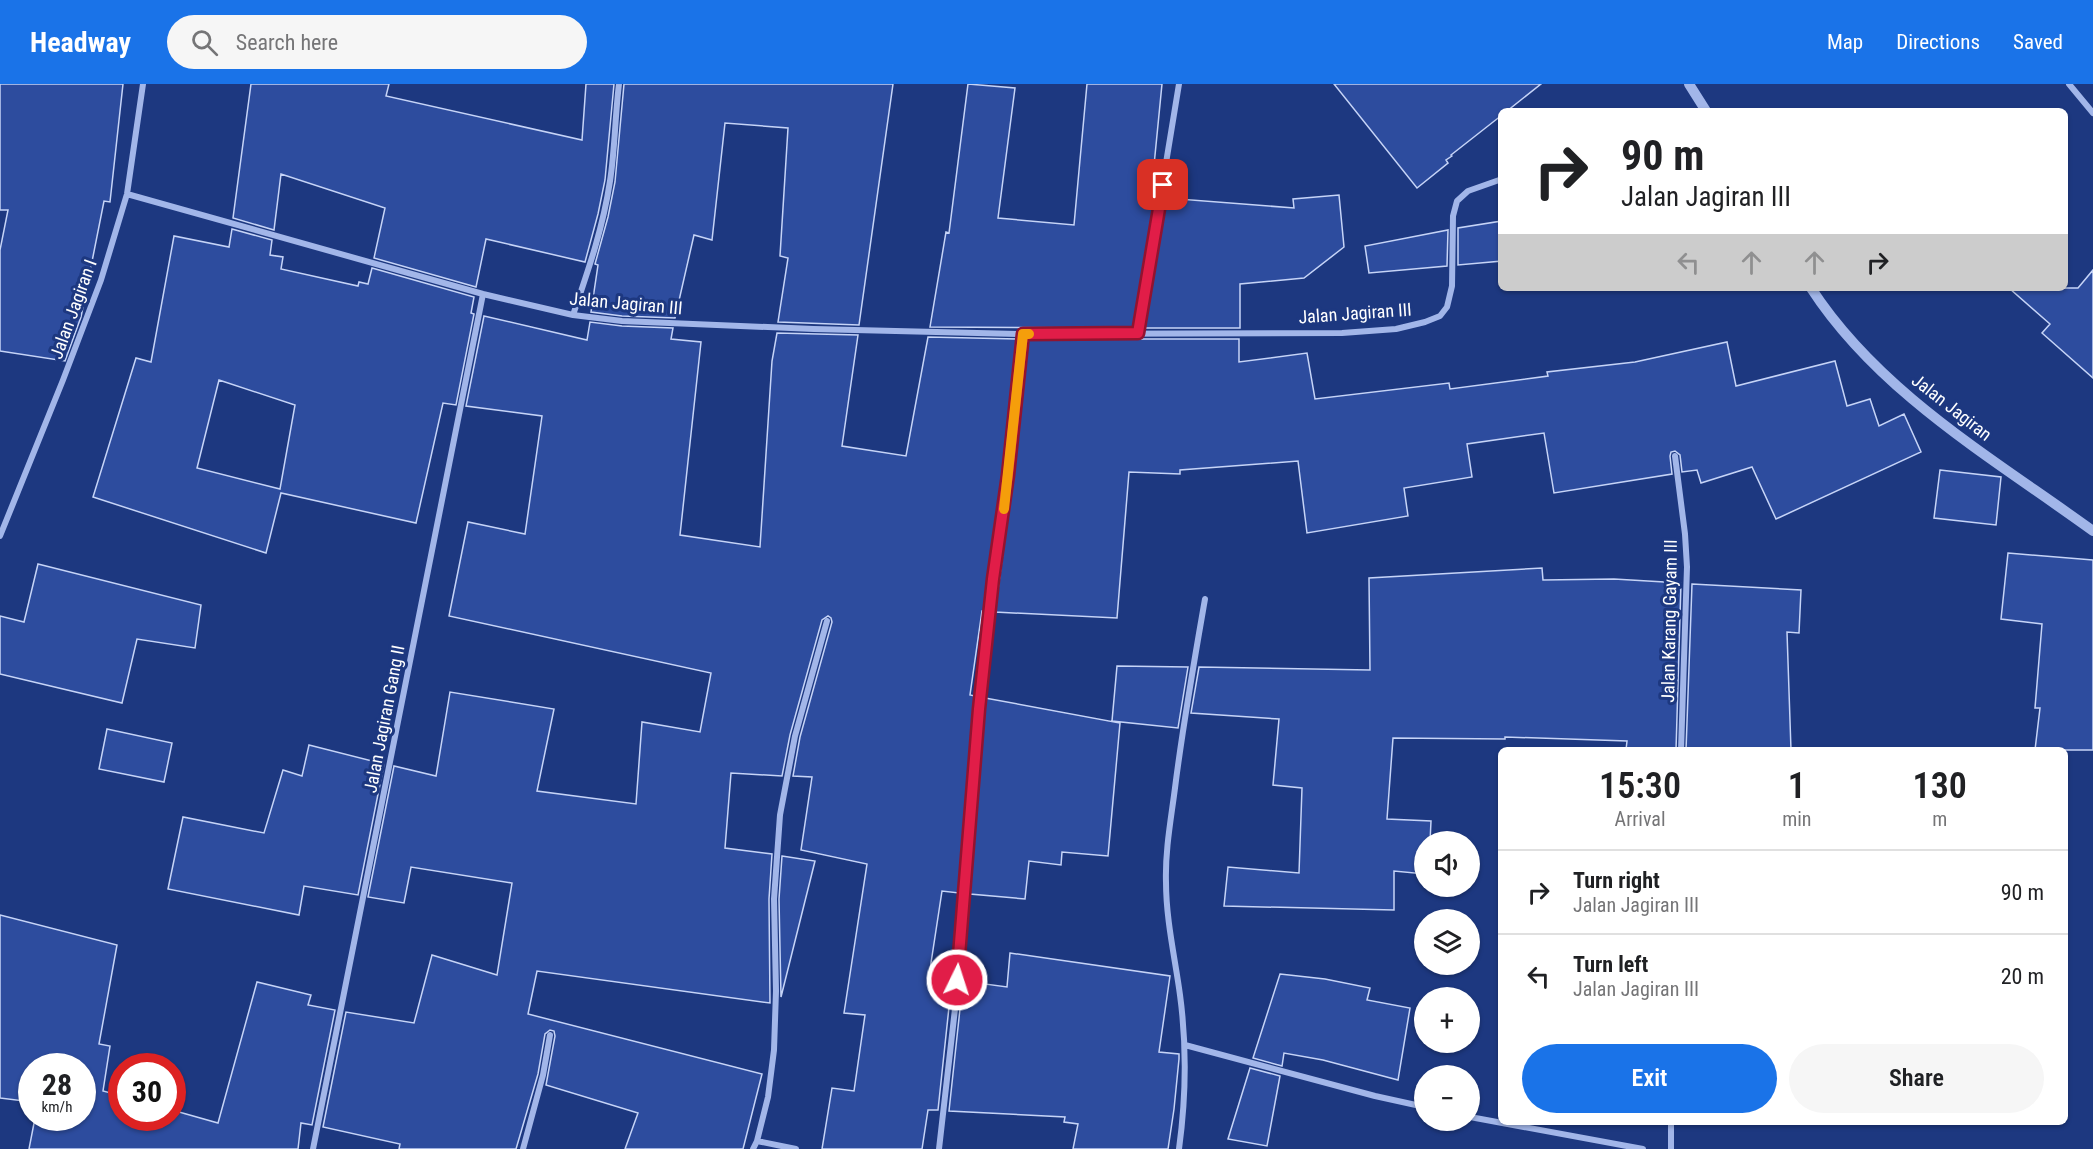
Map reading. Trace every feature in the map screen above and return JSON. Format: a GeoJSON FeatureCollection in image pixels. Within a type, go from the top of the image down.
{"type":"FeatureCollection","features":[{"type":"Feature","properties":{"kind":"street","name":"Jalan Jagiran I"},"geometry":{"type":"LineString","coordinates":[[0,536],[63,380],[96,291],[127,194],[143,84]]}},
{"type":"Feature","properties":{"kind":"street"},"geometry":{"type":"LineString","coordinates":[[573,315],[603,220],[610,180],[618,84]]}},
{"type":"Feature","properties":{"kind":"street"},"geometry":{"type":"LineString","coordinates":[[1138,333],[1179,84]]}},
{"type":"Feature","properties":{"kind":"street"},"geometry":{"type":"LineString","coordinates":[[1689,84],[1704,108]]}},
{"type":"Feature","properties":{"kind":"street"},"geometry":{"type":"LineString","coordinates":[[2069,84],[2093,113]]}},
{"type":"Feature","properties":{"kind":"street","name":"Jalan Jagiran III"},"geometry":{"type":"LineString","coordinates":[[127,194],[483,294],[573,315],[622,321],[1023,334],[1342,333],[1396,328],[1425,322],[1440,316],[1450,298],[1453,269],[1453,216],[1457,201],[1468,191],[1498,180]]}},
{"type":"Feature","properties":{"kind":"street","name":"Jalan Jagiran"},"geometry":{"type":"LineString","coordinates":[[1812,291],[1855,344],[1937,419],[2093,531]]}},
{"type":"Feature","properties":{"kind":"street","name":"Jalan Jagiran Gang II"},"geometry":{"type":"LineString","coordinates":[[313,1149],[483,294]]}},
{"type":"Feature","properties":{"kind":"street"},"geometry":{"type":"LineString","coordinates":[[939,1149],[956,1000],[980,699],[1023,334]]}},
{"type":"Feature","properties":{"kind":"street","name":"Jalan Karang Gayam III"},"geometry":{"type":"LineString","coordinates":[[1675,456],[1687,567],[1681,747]]}},
{"type":"Feature","properties":{"kind":"street"},"geometry":{"type":"LineString","coordinates":[[1179,1149],[1185,1084],[1185,1045],[1167,906],[1166,869],[1179,757],[1205,599]]}},
{"type":"Feature","properties":{"kind":"street"},"geometry":{"type":"LineString","coordinates":[[753,1149],[757,1141],[773,1068],[776,991],[774,899],[780,815],[795,736],[826,621]]}},
{"type":"Feature","properties":{"kind":"street"},"geometry":{"type":"LineString","coordinates":[[523,1149],[543,1075],[550,1035]]}},
{"type":"Feature","properties":{"kind":"street"},"geometry":{"type":"LineString","coordinates":[[1185,1045],[1414,1105]]}},
{"type":"Feature","properties":{"kind":"street"},"geometry":{"type":"LineString","coordinates":[[1480,1119],[1498,1122]]}},
{"type":"Feature","properties":{"kind":"street"},"geometry":{"type":"LineString","coordinates":[[1513,1125],[1643,1149]]}},
{"type":"Feature","properties":{"kind":"street"},"geometry":{"type":"LineString","coordinates":[[1671,1125],[1671,1149]]}},
{"type":"Feature","properties":{"kind":"street"},"geometry":{"type":"LineString","coordinates":[[757,1141],[796,1149]]}},
{"type":"Feature","properties":{"kind":"building"},"geometry":{"type":"Polygon","coordinates":[[[0,84],[123,84],[110,202],[104,201],[81,317],[65,361],[0,351],[0,250],[8,210],[0,210],[0,84]]]}},
{"type":"Feature","properties":{"kind":"building"},"geometry":{"type":"Polygon","coordinates":[[[251,84],[389,84],[386,96],[582,140],[586,84],[614,84],[605,180],[585,262],[486,239],[476,287],[374,258],[385,208],[281,174],[274,230],[233,218],[251,84]]]}},
{"type":"Feature","properties":{"kind":"building"},"geometry":{"type":"Polygon","coordinates":[[[624,84],[893,84],[859,325],[778,322],[788,258],[780,256],[788,128],[725,123],[712,240],[694,235],[675,318],[591,312],[598,265],[595,264],[615,182],[624,84]]]}},
{"type":"Feature","properties":{"kind":"building"},"geometry":{"type":"Polygon","coordinates":[[[968,84],[1015,88],[998,218],[1074,225],[1087,84],[1162,84],[1151,196],[1155,197],[1133,328],[930,327],[946,232],[949,233],[968,84]]]}},
{"type":"Feature","properties":{"kind":"building"},"geometry":{"type":"Polygon","coordinates":[[[1334,84],[1541,84],[1511,108],[1498,108],[1498,118],[1451,155],[1446,160],[1448,163],[1417,188],[1334,84]]]}},
{"type":"Feature","properties":{"kind":"building"},"geometry":{"type":"Polygon","coordinates":[[[1339,195],[1344,247],[1304,278],[1240,284],[1240,328],[1144,328],[1166,198],[1294,208],[1293,199],[1339,195]]]}},
{"type":"Feature","properties":{"kind":"building"},"geometry":{"type":"Polygon","coordinates":[[[1498,222],[1498,261],[1458,265],[1458,228],[1498,222]]]}},
{"type":"Feature","properties":{"kind":"building"},"geometry":{"type":"Polygon","coordinates":[[[232,229],[272,240],[270,255],[283,257],[281,269],[358,286],[359,282],[368,284],[372,268],[474,297],[471,313],[474,314],[456,405],[443,403],[416,523],[281,493],[266,553],[93,497],[136,358],[151,362],[174,236],[229,247],[232,229]],[[219,380],[197,468],[280,489],[295,405],[219,380]]]}},
{"type":"Feature","properties":{"kind":"building"},"geometry":{"type":"Polygon","coordinates":[[[1448,230],[1447,266],[1369,273],[1365,246],[1448,230]]]}},
{"type":"Feature","properties":{"kind":"building"},"geometry":{"type":"Polygon","coordinates":[[[2093,270],[2093,378],[2042,333],[2050,324],[2012,291],[2068,291],[2068,288],[2078,288],[2093,270]]]}},
{"type":"Feature","properties":{"kind":"building"},"geometry":{"type":"Polygon","coordinates":[[[484,316],[587,340],[590,322],[673,328],[671,339],[701,342],[680,535],[760,547],[772,361],[777,333],[858,335],[842,446],[906,456],[928,337],[1017,339],[1003,474],[970,695],[975,696],[959,893],[942,891],[929,976],[952,979],[938,1110],[928,1110],[922,1149],[822,1149],[832,1088],[854,1091],[865,1015],[844,1013],[867,864],[801,850],[812,777],[793,776],[800,737],[832,622],[828,616],[822,620],[790,735],[782,776],[731,773],[725,848],[772,854],[769,899],[770,1003],[537,971],[528,1014],[762,1074],[743,1149],[625,1149],[638,1113],[546,1085],[555,1036],[554,1031],[550,1030],[545,1034],[538,1074],[516,1149],[399,1149],[400,1144],[323,1127],[346,1012],[414,1023],[432,955],[497,975],[512,883],[411,867],[404,903],[368,897],[394,766],[436,776],[450,692],[554,709],[537,791],[636,804],[642,722],[700,732],[711,673],[449,616],[468,522],[525,534],[542,416],[466,406],[484,316]]]}},
{"type":"Feature","properties":{"kind":"building"},"geometry":{"type":"Polygon","coordinates":[[[1028,339],[1239,339],[1239,362],[1307,353],[1315,399],[1449,383],[1450,389],[1548,376],[1547,372],[1635,362],[1727,342],[1736,386],[1835,361],[1847,406],[1870,399],[1879,426],[1904,414],[1921,452],[1776,519],[1752,467],[1701,483],[1697,470],[1682,472],[1680,455],[1675,451],[1671,452],[1670,456],[1672,474],[1554,493],[1544,433],[1467,444],[1472,477],[1404,488],[1408,516],[1307,533],[1298,461],[1180,470],[1180,474],[1129,472],[1117,618],[995,612],[1028,339]]]}},
{"type":"Feature","properties":{"kind":"building"},"geometry":{"type":"Polygon","coordinates":[[[1940,470],[2001,477],[1996,525],[1934,518],[1940,470]]]}},
{"type":"Feature","properties":{"kind":"building"},"geometry":{"type":"Polygon","coordinates":[[[2008,553],[2093,560],[2093,750],[2035,747],[2040,708],[2035,708],[2042,624],[2001,619],[2008,553]]]}},
{"type":"Feature","properties":{"kind":"building"},"geometry":{"type":"Polygon","coordinates":[[[38,564],[201,605],[195,648],[137,639],[122,703],[0,674],[0,616],[24,622],[38,564]]]}},
{"type":"Feature","properties":{"kind":"building"},"geometry":{"type":"Polygon","coordinates":[[[1542,568],[1543,580],[1614,579],[1681,583],[1676,747],[1626,747],[1627,741],[1505,737],[1505,739],[1393,738],[1387,819],[1431,821],[1431,831],[1414,831],[1414,873],[1394,871],[1394,910],[1224,906],[1228,867],[1299,873],[1302,788],[1273,785],[1279,719],[1191,713],[1199,667],[1370,670],[1369,578],[1542,568]]]}},
{"type":"Feature","properties":{"kind":"building"},"geometry":{"type":"Polygon","coordinates":[[[1692,584],[1801,590],[1799,633],[1787,632],[1791,747],[1686,747],[1692,584]]]}},
{"type":"Feature","properties":{"kind":"building"},"geometry":{"type":"Polygon","coordinates":[[[1117,666],[1188,667],[1178,728],[1112,721],[1117,666]]]}},
{"type":"Feature","properties":{"kind":"building"},"geometry":{"type":"Polygon","coordinates":[[[985,698],[1120,723],[1108,856],[1062,852],[1061,865],[1029,861],[1025,899],[970,894],[985,698]]]}},
{"type":"Feature","properties":{"kind":"building"},"geometry":{"type":"Polygon","coordinates":[[[107,729],[172,743],[164,782],[99,769],[107,729]]]}},
{"type":"Feature","properties":{"kind":"building"},"geometry":{"type":"Polygon","coordinates":[[[309,745],[384,764],[358,895],[304,886],[299,915],[168,889],[183,817],[264,833],[283,770],[302,776],[309,745]]]}},
{"type":"Feature","properties":{"kind":"building"},"geometry":{"type":"Polygon","coordinates":[[[782,856],[815,861],[781,997],[779,899],[782,856]]]}},
{"type":"Feature","properties":{"kind":"building"},"geometry":{"type":"Polygon","coordinates":[[[0,915],[117,945],[99,1044],[110,1046],[103,1091],[108,1092],[108,1131],[186,1131],[186,1114],[218,1123],[257,982],[311,995],[308,1005],[335,1010],[312,1125],[301,1123],[298,1149],[29,1149],[32,1131],[96,1131],[96,1053],[18,1053],[18,1100],[0,1098],[0,915]]]}},
{"type":"Feature","properties":{"kind":"building"},"geometry":{"type":"Polygon","coordinates":[[[1010,953],[1170,976],[1159,1052],[1179,1054],[1168,1149],[1073,1149],[1078,1124],[1064,1122],[1065,1117],[949,1111],[963,981],[1007,987],[1010,953]]]}},
{"type":"Feature","properties":{"kind":"building"},"geometry":{"type":"Polygon","coordinates":[[[1280,974],[1325,979],[1370,988],[1367,1000],[1410,1008],[1398,1080],[1323,1060],[1284,1053],[1282,1066],[1253,1058],[1280,974]]]}},
{"type":"Feature","properties":{"kind":"building"},"geometry":{"type":"Polygon","coordinates":[[[1250,1068],[1280,1076],[1267,1146],[1228,1139],[1250,1068]]]}},
{"type":"Feature","properties":{"kind":"slow traffic"},"geometry":{"type":"LineString","coordinates":[[1004,509],[1023,334],[1029,334]]}},
{"type":"Feature","properties":{"kind":"route"},"geometry":{"type":"LineString","coordinates":[[957,980],[979,709],[1023,334],[1138,333],[1163,185]]}}]}
